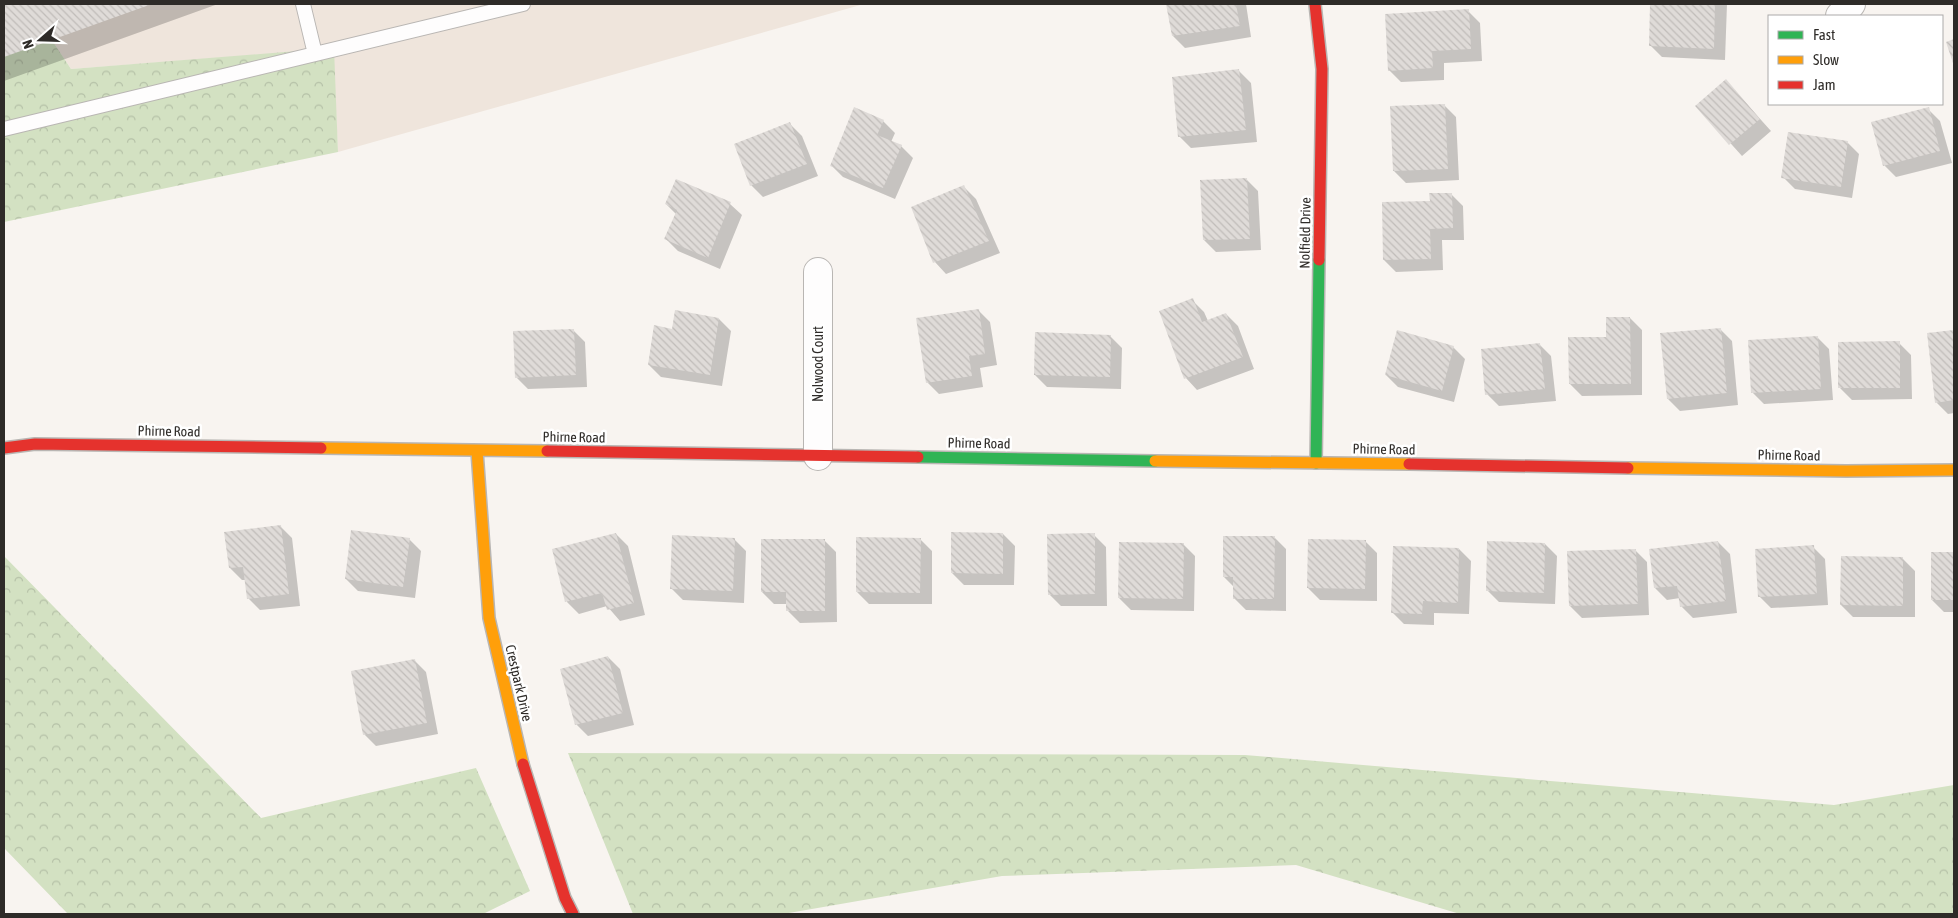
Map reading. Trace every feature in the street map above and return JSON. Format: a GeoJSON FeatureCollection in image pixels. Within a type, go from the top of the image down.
{"type":"FeatureCollection","features":[{"type":"Feature","properties":{"kind":"street","name":"Nolfield Drive"},"geometry":{"type":"LineString","coordinates":[[1315,4],[1322,69],[1316,463]]}},
{"type":"Feature","properties":{"kind":"street"},"geometry":{"type":"LineString","coordinates":[[1841,15],[1851,4]]}},
{"type":"Feature","properties":{"kind":"street","name":"Nolwood Court"},"geometry":{"type":"LineString","coordinates":[[818,272],[818,456]]}},
{"type":"Feature","properties":{"kind":"street","name":"Phirne Road"},"geometry":{"type":"LineString","coordinates":[[4,448],[35,444],[1872,471],[1954,470]]}},
{"type":"Feature","properties":{"kind":"street","name":"Crestpark Drive"},"geometry":{"type":"LineString","coordinates":[[477,451],[489,618],[525,774],[565,898],[573,914]]}},
{"type":"Feature","properties":{"kind":"lane"},"geometry":{"type":"LineString","coordinates":[[303,4],[315,54]]}},
{"type":"Feature","properties":{"kind":"lane"},"geometry":{"type":"LineString","coordinates":[[4,129],[523,4]]}},
{"type":"Feature","properties":{"kind":"shaded area"},"geometry":{"type":"Polygon","coordinates":[[[28,4],[864,4],[338,152],[333,49],[71,69],[28,4]]]}},
{"type":"Feature","properties":{"kind":"green space"},"geometry":{"type":"Polygon","coordinates":[[[4,4],[28,4],[71,69],[334,48],[338,152],[4,222],[4,4]]]}},
{"type":"Feature","properties":{"kind":"green space"},"geometry":{"type":"Polygon","coordinates":[[[4,556],[261,818],[476,768],[530,891],[483,914],[68,914],[4,848],[4,556]]]}},
{"type":"Feature","properties":{"kind":"green space"},"geometry":{"type":"Polygon","coordinates":[[[568,753],[1245,755],[1834,805],[1954,785],[1954,914],[1460,914],[1296,865],[1002,876],[783,914],[633,914],[568,753]]]}},
{"type":"Feature","properties":{"kind":"building"},"geometry":{"type":"Polygon","coordinates":[[[4,4],[152,4],[4,57],[4,4]]]}},
{"type":"Feature","properties":{"kind":"building"},"geometry":{"type":"Polygon","coordinates":[[[1166,4],[1236,4],[1240,26],[1172,36],[1166,4]]]}},
{"type":"Feature","properties":{"kind":"building"},"geometry":{"type":"Polygon","coordinates":[[[1650,4],[1715,4],[1714,49],[1649,46],[1650,4]]]}},
{"type":"Feature","properties":{"kind":"building"},"geometry":{"type":"Polygon","coordinates":[[[1469,9],[1471,49],[1432,51],[1433,68],[1388,71],[1385,14],[1469,9]]]}},
{"type":"Feature","properties":{"kind":"building"},"geometry":{"type":"Polygon","coordinates":[[[1954,39],[1954,66],[1946,42],[1954,39]]]}},
{"type":"Feature","properties":{"kind":"building"},"geometry":{"type":"Polygon","coordinates":[[[1239,69],[1246,130],[1178,137],[1172,77],[1239,69]]]}},
{"type":"Feature","properties":{"kind":"building"},"geometry":{"type":"Polygon","coordinates":[[[1726,79],[1760,119],[1729,145],[1695,106],[1726,79]]]}},
{"type":"Feature","properties":{"kind":"building"},"geometry":{"type":"Polygon","coordinates":[[[1445,104],[1448,169],[1393,171],[1390,106],[1445,104]]]}},
{"type":"Feature","properties":{"kind":"building"},"geometry":{"type":"Polygon","coordinates":[[[854,107],[884,120],[877,135],[902,145],[883,188],[830,166],[854,107]]]}},
{"type":"Feature","properties":{"kind":"building"},"geometry":{"type":"Polygon","coordinates":[[[1929,107],[1940,151],[1883,166],[1871,122],[1929,107]]]}},
{"type":"Feature","properties":{"kind":"building"},"geometry":{"type":"Polygon","coordinates":[[[790,122],[807,164],[750,186],[734,144],[790,122]]]}},
{"type":"Feature","properties":{"kind":"building"},"geometry":{"type":"Polygon","coordinates":[[[1788,132],[1848,141],[1841,187],[1781,178],[1788,132]]]}},
{"type":"Feature","properties":{"kind":"building"},"geometry":{"type":"Polygon","coordinates":[[[1247,178],[1250,239],[1203,240],[1200,180],[1247,178]]]}},
{"type":"Feature","properties":{"kind":"building"},"geometry":{"type":"Polygon","coordinates":[[[676,179],[731,202],[708,258],[664,239],[677,210],[665,204],[676,179]]]}},
{"type":"Feature","properties":{"kind":"building"},"geometry":{"type":"Polygon","coordinates":[[[964,185],[989,241],[933,263],[911,207],[964,185]]]}},
{"type":"Feature","properties":{"kind":"building"},"geometry":{"type":"Polygon","coordinates":[[[1429,193],[1452,193],[1453,228],[1430,229],[1431,259],[1383,260],[1382,202],[1430,201],[1429,193]]]}},
{"type":"Feature","properties":{"kind":"building"},"geometry":{"type":"Polygon","coordinates":[[[1193,298],[1202,322],[1226,313],[1243,357],[1184,379],[1159,311],[1193,298]]]}},
{"type":"Feature","properties":{"kind":"building"},"geometry":{"type":"Polygon","coordinates":[[[979,309],[985,354],[969,356],[972,376],[926,383],[916,318],[979,309]]]}},
{"type":"Feature","properties":{"kind":"building"},"geometry":{"type":"Polygon","coordinates":[[[675,310],[719,318],[710,375],[648,365],[654,325],[672,329],[675,310]]]}},
{"type":"Feature","properties":{"kind":"building"},"geometry":{"type":"Polygon","coordinates":[[[1606,317],[1630,317],[1631,384],[1569,384],[1568,337],[1606,337],[1606,317]]]}},
{"type":"Feature","properties":{"kind":"building"},"geometry":{"type":"Polygon","coordinates":[[[1721,328],[1727,393],[1667,399],[1660,333],[1721,328]]]}},
{"type":"Feature","properties":{"kind":"building"},"geometry":{"type":"Polygon","coordinates":[[[574,329],[576,375],[515,378],[513,331],[574,329]]]}},
{"type":"Feature","properties":{"kind":"building"},"geometry":{"type":"Polygon","coordinates":[[[1397,330],[1454,346],[1442,391],[1385,375],[1397,330]]]}},
{"type":"Feature","properties":{"kind":"building"},"geometry":{"type":"Polygon","coordinates":[[[1954,330],[1954,400],[1935,403],[1927,333],[1954,330]]]}},
{"type":"Feature","properties":{"kind":"building"},"geometry":{"type":"Polygon","coordinates":[[[1035,332],[1111,335],[1110,377],[1034,375],[1035,332]]]}},
{"type":"Feature","properties":{"kind":"building"},"geometry":{"type":"Polygon","coordinates":[[[1818,336],[1821,389],[1751,393],[1748,340],[1818,336]]]}},
{"type":"Feature","properties":{"kind":"building"},"geometry":{"type":"Polygon","coordinates":[[[1900,341],[1900,388],[1838,388],[1838,342],[1900,341]]]}},
{"type":"Feature","properties":{"kind":"building"},"geometry":{"type":"Polygon","coordinates":[[[1540,343],[1545,389],[1485,395],[1481,349],[1540,343]]]}},
{"type":"Feature","properties":{"kind":"building"},"geometry":{"type":"Polygon","coordinates":[[[281,525],[289,594],[247,599],[243,567],[229,568],[224,532],[281,525]]]}},
{"type":"Feature","properties":{"kind":"building"},"geometry":{"type":"Polygon","coordinates":[[[351,530],[410,538],[403,587],[345,579],[351,530]]]}},
{"type":"Feature","properties":{"kind":"building"},"geometry":{"type":"Polygon","coordinates":[[[951,532],[1003,533],[1003,574],[951,573],[951,532]]]}},
{"type":"Feature","properties":{"kind":"building"},"geometry":{"type":"Polygon","coordinates":[[[616,533],[634,603],[607,610],[602,593],[565,602],[552,549],[616,533]]]}},
{"type":"Feature","properties":{"kind":"building"},"geometry":{"type":"Polygon","coordinates":[[[1095,533],[1095,594],[1048,595],[1047,534],[1095,533]]]}},
{"type":"Feature","properties":{"kind":"building"},"geometry":{"type":"Polygon","coordinates":[[[672,535],[735,538],[733,591],[670,589],[672,535]]]}},
{"type":"Feature","properties":{"kind":"building"},"geometry":{"type":"Polygon","coordinates":[[[1223,536],[1275,536],[1274,599],[1233,599],[1233,577],[1223,577],[1223,536]]]}},
{"type":"Feature","properties":{"kind":"building"},"geometry":{"type":"Polygon","coordinates":[[[856,537],[921,538],[920,593],[856,592],[856,537]]]}},
{"type":"Feature","properties":{"kind":"building"},"geometry":{"type":"Polygon","coordinates":[[[761,539],[825,539],[825,611],[786,611],[786,592],[761,592],[761,539]]]}},
{"type":"Feature","properties":{"kind":"building"},"geometry":{"type":"Polygon","coordinates":[[[1308,539],[1366,540],[1365,589],[1307,588],[1308,539]]]}},
{"type":"Feature","properties":{"kind":"building"},"geometry":{"type":"Polygon","coordinates":[[[1487,541],[1545,543],[1544,593],[1486,591],[1487,541]]]}},
{"type":"Feature","properties":{"kind":"building"},"geometry":{"type":"Polygon","coordinates":[[[1718,541],[1726,601],[1680,607],[1677,586],[1654,588],[1649,549],[1718,541]]]}},
{"type":"Feature","properties":{"kind":"building"},"geometry":{"type":"Polygon","coordinates":[[[1119,542],[1184,543],[1183,599],[1118,598],[1119,542]]]}},
{"type":"Feature","properties":{"kind":"building"},"geometry":{"type":"Polygon","coordinates":[[[1814,545],[1817,594],[1758,597],[1755,549],[1814,545]]]}},
{"type":"Feature","properties":{"kind":"building"},"geometry":{"type":"Polygon","coordinates":[[[1393,546],[1459,548],[1458,603],[1423,601],[1422,614],[1391,613],[1393,546]]]}},
{"type":"Feature","properties":{"kind":"building"},"geometry":{"type":"Polygon","coordinates":[[[1636,549],[1638,604],[1569,606],[1567,551],[1636,549]]]}},
{"type":"Feature","properties":{"kind":"building"},"geometry":{"type":"Polygon","coordinates":[[[1931,552],[1954,552],[1954,600],[1931,600],[1931,552]]]}},
{"type":"Feature","properties":{"kind":"building"},"geometry":{"type":"Polygon","coordinates":[[[1841,556],[1903,557],[1903,606],[1840,605],[1841,556]]]}},
{"type":"Feature","properties":{"kind":"building"},"geometry":{"type":"Polygon","coordinates":[[[608,656],[623,713],[575,725],[560,669],[608,656]]]}},
{"type":"Feature","properties":{"kind":"building"},"geometry":{"type":"Polygon","coordinates":[[[415,659],[427,723],[363,735],[351,671],[415,659]]]}},
{"type":"Feature","properties":{"kind":"traffic: fast"},"geometry":{"type":"LineString","coordinates":[[1316,463],[1319,260]]}},
{"type":"Feature","properties":{"kind":"traffic: fast"},"geometry":{"type":"LineString","coordinates":[[918,457],[1155,461]]}},
{"type":"Feature","properties":{"kind":"traffic: slow"},"geometry":{"type":"LineString","coordinates":[[321,448],[547,451]]}},
{"type":"Feature","properties":{"kind":"traffic: slow"},"geometry":{"type":"LineString","coordinates":[[477,451],[489,618],[523,764]]}},
{"type":"Feature","properties":{"kind":"traffic: slow"},"geometry":{"type":"LineString","coordinates":[[1155,461],[1409,464]]}},
{"type":"Feature","properties":{"kind":"traffic: slow"},"geometry":{"type":"LineString","coordinates":[[1628,468],[1846,471],[1954,470]]}},
{"type":"Feature","properties":{"kind":"traffic: jam"},"geometry":{"type":"LineString","coordinates":[[1315,4],[1322,69],[1319,260]]}},
{"type":"Feature","properties":{"kind":"traffic: jam"},"geometry":{"type":"LineString","coordinates":[[4,448],[35,444],[321,448]]}},
{"type":"Feature","properties":{"kind":"traffic: jam"},"geometry":{"type":"LineString","coordinates":[[547,451],[918,457]]}},
{"type":"Feature","properties":{"kind":"traffic: jam"},"geometry":{"type":"LineString","coordinates":[[1409,464],[1628,468]]}},
{"type":"Feature","properties":{"kind":"traffic: jam"},"geometry":{"type":"LineString","coordinates":[[523,764],[565,898],[573,914]]}}]}
